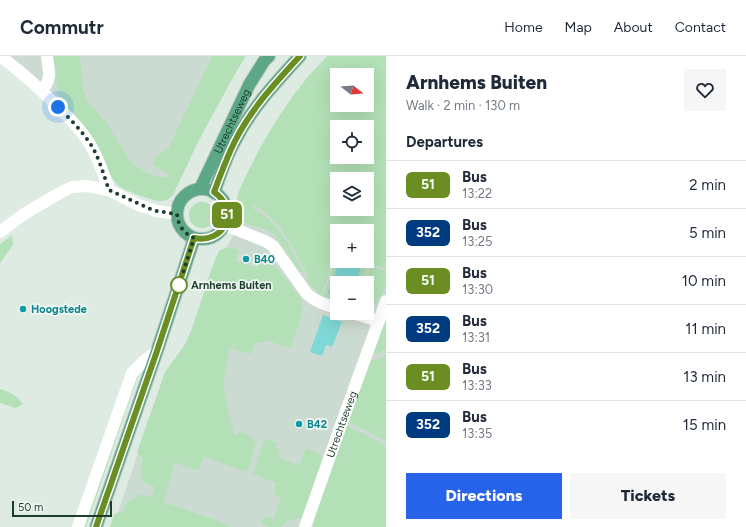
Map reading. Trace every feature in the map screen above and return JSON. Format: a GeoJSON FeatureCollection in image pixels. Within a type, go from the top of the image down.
{"type":"FeatureCollection","features":[{"type":"Feature","properties":{"kind":"main road","name":"Utrechtseweg"},"geometry":{"type":"LineString","coordinates":[[200,189],[249,85],[264,61],[269,56]]}},
{"type":"Feature","properties":{"kind":"main road","name":"Utrechtseweg"},"geometry":{"type":"LineString","coordinates":[[214,192],[235,141],[250,116],[278,80],[300,56]]}},
{"type":"Feature","properties":{"kind":"main road"},"geometry":{"type":"LineString","coordinates":[[200,189],[214,192],[225,204],[229,226],[216,236],[209,239],[202,240],[189,236],[184,232],[178,220],[178,207],[181,201],[185,196],[200,189]]}},
{"type":"Feature","properties":{"kind":"main road"},"geometry":{"type":"LineString","coordinates":[[96,527],[157,351],[194,238]]}},
{"type":"Feature","properties":{"kind":"street"},"geometry":{"type":"LineString","coordinates":[[0,56],[42,91],[79,130],[93,148],[109,190]]}},
{"type":"Feature","properties":{"kind":"street"},"geometry":{"type":"LineString","coordinates":[[42,91],[48,84],[50,76],[47,56]]}},
{"type":"Feature","properties":{"kind":"street"},"geometry":{"type":"LineString","coordinates":[[0,232],[24,214],[72,187],[87,186],[109,190],[156,211],[177,214]]}},
{"type":"Feature","properties":{"kind":"street"},"geometry":{"type":"LineString","coordinates":[[229,226],[273,246],[307,294],[313,299],[330,306]]}},
{"type":"Feature","properties":{"kind":"street","name":"Utrechtseweg"},"geometry":{"type":"LineString","coordinates":[[305,527],[386,301]]}},
{"type":"Feature","properties":{"kind":"street"},"geometry":{"type":"LineString","coordinates":[[374,320],[379,321]]}},
{"type":"Feature","properties":{"kind":"street"},"geometry":{"type":"LineString","coordinates":[[78,527],[132,372],[142,362],[157,351]]}},
{"type":"Feature","properties":{"kind":"shaded area"},"geometry":{"type":"Polygon","coordinates":[[[8,56],[244,56],[197,142],[173,195],[169,199],[164,200],[108,170],[8,56]]]}},
{"type":"Feature","properties":{"kind":"shaded area","name":"Arnhems Buiten"},"geometry":{"type":"Polygon","coordinates":[[[386,56],[386,527],[113,527],[167,374],[187,340],[197,316],[211,270],[228,245],[330,58],[386,56]]]}},
{"type":"Feature","properties":{"kind":"green space"},"geometry":{"type":"Polygon","coordinates":[[[53,56],[80,56],[83,89],[87,101],[106,122],[132,164],[151,175],[167,178],[169,174],[153,165],[155,159],[158,155],[168,149],[212,56],[246,56],[198,142],[174,193],[163,201],[158,201],[126,190],[114,181],[60,100],[53,56]]]}},
{"type":"Feature","properties":{"kind":"green space"},"geometry":{"type":"Polygon","coordinates":[[[327,56],[386,56],[386,268],[374,265],[374,224],[330,224],[330,268],[322,294],[320,294],[309,284],[305,269],[279,226],[266,213],[254,205],[253,209],[270,220],[276,227],[288,244],[303,271],[300,272],[276,236],[268,230],[244,222],[241,219],[237,206],[238,193],[259,150],[298,89],[327,56]]]}},
{"type":"Feature","properties":{"kind":"green space"},"geometry":{"type":"Polygon","coordinates":[[[202,202],[211,206],[215,215],[211,224],[202,228],[193,224],[189,215],[193,206],[202,202]]]}},
{"type":"Feature","properties":{"kind":"green space"},"geometry":{"type":"Polygon","coordinates":[[[12,235],[13,245],[0,263],[0,244],[12,235]]]}},
{"type":"Feature","properties":{"kind":"green space"},"geometry":{"type":"Polygon","coordinates":[[[225,248],[239,250],[236,261],[257,268],[262,257],[271,263],[302,301],[302,313],[290,348],[266,340],[264,343],[258,342],[254,346],[251,354],[231,348],[229,350],[223,384],[230,420],[235,436],[241,432],[250,435],[255,446],[247,472],[204,457],[199,471],[175,463],[163,502],[232,527],[110,527],[114,514],[122,512],[133,498],[140,494],[151,497],[155,487],[144,482],[140,470],[143,458],[137,452],[165,372],[187,342],[216,257],[219,251],[225,248]]]}},
{"type":"Feature","properties":{"kind":"green space"},"geometry":{"type":"Polygon","coordinates":[[[333,268],[366,268],[364,276],[330,276],[333,268]]]}},
{"type":"Feature","properties":{"kind":"green space"},"geometry":{"type":"Polygon","coordinates":[[[370,268],[374,268],[386,271],[386,284],[384,291],[374,303],[374,276],[367,276],[370,268]]]}},
{"type":"Feature","properties":{"kind":"green space"},"geometry":{"type":"Polygon","coordinates":[[[330,276],[330,299],[324,295],[330,276]]]}},
{"type":"Feature","properties":{"kind":"green space"},"geometry":{"type":"Polygon","coordinates":[[[386,317],[386,349],[377,354],[373,353],[386,317]]]}},
{"type":"Feature","properties":{"kind":"green space"},"geometry":{"type":"Polygon","coordinates":[[[386,355],[386,441],[348,422],[370,360],[377,360],[386,355]]]}},
{"type":"Feature","properties":{"kind":"green space"},"geometry":{"type":"Polygon","coordinates":[[[137,373],[139,373],[86,527],[83,527],[137,373]]]}},
{"type":"Feature","properties":{"kind":"green space"},"geometry":{"type":"Polygon","coordinates":[[[0,389],[15,396],[23,404],[16,408],[0,403],[0,389]]]}},
{"type":"Feature","properties":{"kind":"green space"},"geometry":{"type":"Polygon","coordinates":[[[347,426],[386,446],[386,527],[314,527],[314,520],[347,426]]]}},
{"type":"Feature","properties":{"kind":"green space"},"geometry":{"type":"Polygon","coordinates":[[[265,439],[277,443],[276,448],[279,450],[279,454],[282,459],[299,465],[306,448],[320,454],[323,459],[302,518],[288,521],[281,527],[271,527],[261,524],[264,516],[274,519],[281,497],[273,494],[276,483],[253,474],[265,439]]]}},
{"type":"Feature","properties":{"kind":"water"},"geometry":{"type":"Polygon","coordinates":[[[337,268],[359,268],[358,276],[334,276],[337,268]]]}},
{"type":"Feature","properties":{"kind":"water"},"geometry":{"type":"Polygon","coordinates":[[[323,315],[330,318],[330,320],[342,322],[332,347],[326,345],[322,356],[310,352],[323,315]]]}},
{"type":"Feature","properties":{"kind":"bus line","name":"51"},"geometry":{"type":"LineString","coordinates":[[96,527],[157,351],[194,238],[202,240],[216,236],[221,231],[227,220],[227,209],[225,204],[214,192],[220,175],[235,141],[250,116],[278,80],[300,56]]}},
{"type":"Feature","properties":{"kind":"place","name":"B40"},"geometry":{"type":"Point","coordinates":[246,259]}},
{"type":"Feature","properties":{"kind":"place","name":"Arnhems Buiten"},"geometry":{"type":"Point","coordinates":[179,285]}},
{"type":"Feature","properties":{"kind":"place","name":"Hoogstede"},"geometry":{"type":"Point","coordinates":[23,309]}},
{"type":"Feature","properties":{"kind":"place","name":"B42"},"geometry":{"type":"Point","coordinates":[299,424]}},
{"type":"Feature","properties":{"kind":"route"},"geometry":{"type":"LineString","coordinates":[[58,107],[93,148],[109,190],[138,205],[156,211],[177,214],[180,226],[184,232],[194,238],[177,292],[179,285]]}}]}
